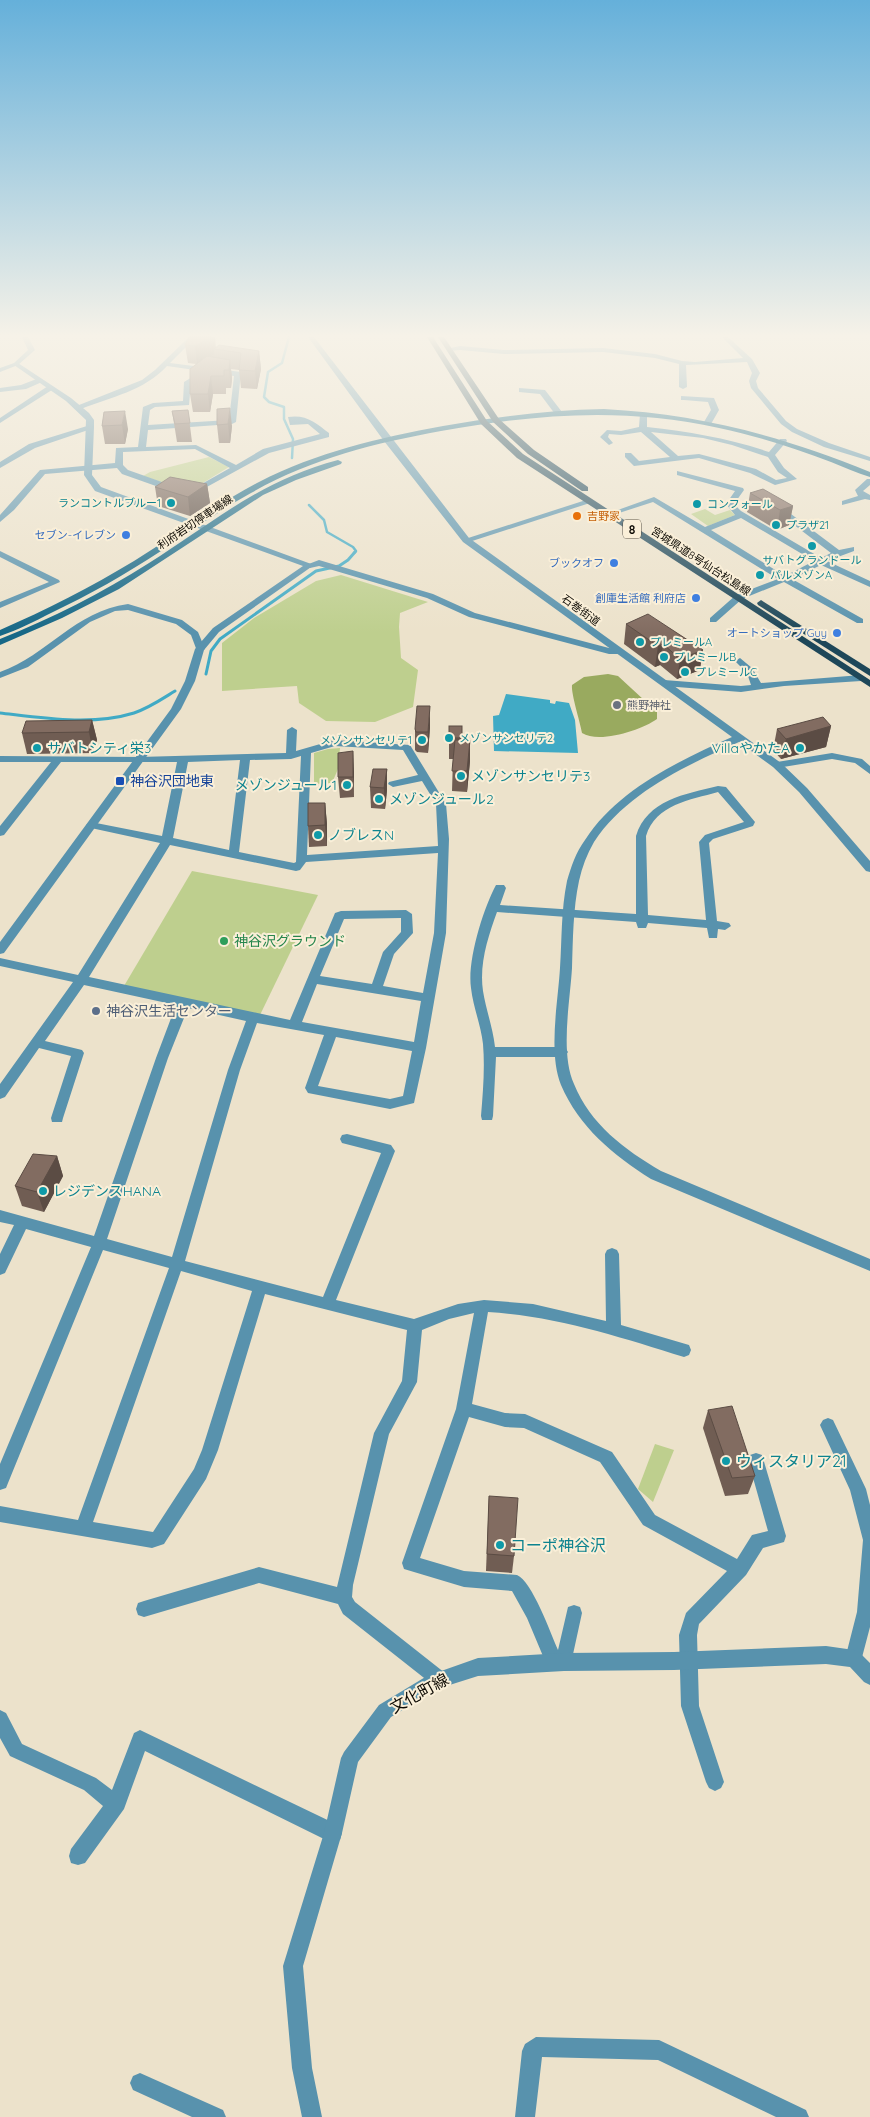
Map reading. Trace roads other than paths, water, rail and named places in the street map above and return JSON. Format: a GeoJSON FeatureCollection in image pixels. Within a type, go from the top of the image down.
{"type":"FeatureCollection","features":[{"type":"Feature","properties":{"kind":"main road","name":"利府岩切停車場線"},"geometry":{"type":"LineString","coordinates":[[0,633],[60,607],[92,590],[245,493],[284,473],[309,463],[390,442],[425,436]]}},
{"type":"Feature","properties":{"kind":"main road","name":"宮城県道8号仙台松島線"},"geometry":{"type":"LineString","coordinates":[[498,436],[520,456],[589,502],[866,675],[870,684]]}},
{"type":"Feature","properties":{"kind":"main road","name":"宮城県道8号仙台松島線"},"geometry":{"type":"LineString","coordinates":[[513,436],[531,452],[563,475],[619,511],[742,596]]}},
{"type":"Feature","properties":{"kind":"main road","name":"利府岩切停車場線"},"geometry":{"type":"LineString","coordinates":[[762,436],[783,441],[870,475]]}},
{"type":"Feature","properties":{"kind":"main road","name":"利府岩切停車場線"},"geometry":{"type":"LineString","coordinates":[[0,642],[92,601],[153,564],[252,498],[272,488],[390,442]]}},
{"type":"Feature","properties":{"kind":"street"},"geometry":{"type":"LineString","coordinates":[[0,466],[32,446],[65,436]]}},
{"type":"Feature","properties":{"kind":"street"},"geometry":{"type":"LineString","coordinates":[[89,436],[88,474],[93,484],[105,492],[197,523],[310,565]]}},
{"type":"Feature","properties":{"kind":"street"},"geometry":{"type":"LineString","coordinates":[[142,449],[143,436]]}},
{"type":"Feature","properties":{"kind":"street"},"geometry":{"type":"LineString","coordinates":[[235,468],[196,447],[119,450],[119,465],[124,472],[190,495],[266,451],[323,436]]}},
{"type":"Feature","properties":{"kind":"street","name":"石巻街道"},"geometry":{"type":"LineString","coordinates":[[385,436],[466,540],[777,765],[803,790],[870,868]]}},
{"type":"Feature","properties":{"kind":"street"},"geometry":{"type":"LineString","coordinates":[[605,436],[609,443]]}},
{"type":"Feature","properties":{"kind":"street"},"geometry":{"type":"LineString","coordinates":[[650,436],[676,459]]}},
{"type":"Feature","properties":{"kind":"street"},"geometry":{"type":"LineString","coordinates":[[628,455],[637,464],[699,456],[753,471],[775,484],[793,478],[781,470],[771,455],[734,443],[701,436]]}},
{"type":"Feature","properties":{"kind":"street"},"geometry":{"type":"LineString","coordinates":[[808,436],[870,459]]}},
{"type":"Feature","properties":{"kind":"street"},"geometry":{"type":"LineString","coordinates":[[771,455],[783,441]]}},
{"type":"Feature","properties":{"kind":"street"},"geometry":{"type":"LineString","coordinates":[[0,460],[15,455]]}},
{"type":"Feature","properties":{"kind":"street"},"geometry":{"type":"LineString","coordinates":[[0,520],[18,504],[24,492],[43,472],[119,465]]}},
{"type":"Feature","properties":{"kind":"street"},"geometry":{"type":"LineString","coordinates":[[680,473],[740,490],[730,504],[741,515],[822,562],[870,584]]}},
{"type":"Feature","properties":{"kind":"street"},"geometry":{"type":"LineString","coordinates":[[867,497],[859,490],[870,481]]}},
{"type":"Feature","properties":{"kind":"street"},"geometry":{"type":"LineString","coordinates":[[845,503],[867,497]]}},
{"type":"Feature","properties":{"kind":"street"},"geometry":{"type":"LineString","coordinates":[[619,511],[654,499],[785,579],[860,621]]}},
{"type":"Feature","properties":{"kind":"street"},"geometry":{"type":"LineString","coordinates":[[466,540],[589,502]]}},
{"type":"Feature","properties":{"kind":"street"},"geometry":{"type":"LineString","coordinates":[[704,530],[741,515]]}},
{"type":"Feature","properties":{"kind":"street"},"geometry":{"type":"LineString","coordinates":[[788,516],[838,553]]}},
{"type":"Feature","properties":{"kind":"street"},"geometry":{"type":"LineString","coordinates":[[713,620],[724,613],[731,603],[742,596],[851,549]]}},
{"type":"Feature","properties":{"kind":"street"},"geometry":{"type":"LineString","coordinates":[[0,565],[4,556],[56,582],[0,605]]}},
{"type":"Feature","properties":{"kind":"street"},"geometry":{"type":"LineString","coordinates":[[0,950],[139,760],[184,695],[200,648],[216,630],[310,565],[319,563],[430,596],[472,615],[609,651],[618,651]]}},
{"type":"Feature","properties":{"kind":"street"},"geometry":{"type":"LineString","coordinates":[[0,675],[27,664],[100,613],[120,607],[128,607],[179,622],[195,634],[200,648]]}},
{"type":"Feature","properties":{"kind":"street"},"geometry":{"type":"LineString","coordinates":[[740,662],[750,669],[757,688]]}},
{"type":"Feature","properties":{"kind":"street"},"geometry":{"type":"LineString","coordinates":[[664,683],[741,689],[866,675]]}},
{"type":"Feature","properties":{"kind":"street"},"geometry":{"type":"LineString","coordinates":[[290,756],[292,730]]}},
{"type":"Feature","properties":{"kind":"street"},"geometry":{"type":"LineString","coordinates":[[739,738],[673,769],[642,790],[610,817],[587,844],[578,863],[571,890],[569,912],[562,1052],[568,1086],[583,1113],[606,1139],[630,1160],[656,1175],[870,1265]]}},
{"type":"Feature","properties":{"kind":"street"},"geometry":{"type":"LineString","coordinates":[[0,759],[57,761],[245,758],[290,756],[334,743],[404,746],[442,807],[444,849],[440,933],[409,1100],[390,1104],[313,1090],[312,1088],[331,1033]]}},
{"type":"Feature","properties":{"kind":"street"},"geometry":{"type":"LineString","coordinates":[[91,825],[296,867],[301,863],[306,752]]}},
{"type":"Feature","properties":{"kind":"street"},"geometry":{"type":"LineString","coordinates":[[777,765],[832,756],[858,761],[870,758]]}},
{"type":"Feature","properties":{"kind":"street"},"geometry":{"type":"LineString","coordinates":[[233,854],[236,846],[245,758]]}},
{"type":"Feature","properties":{"kind":"street"},"geometry":{"type":"LineString","coordinates":[[0,1094],[81,980],[167,840],[183,759]]}},
{"type":"Feature","properties":{"kind":"street"},"geometry":{"type":"LineString","coordinates":[[0,833],[57,761]]}},
{"type":"Feature","properties":{"kind":"street"},"geometry":{"type":"LineString","coordinates":[[858,761],[870,771]]}},
{"type":"Feature","properties":{"kind":"street"},"geometry":{"type":"LineString","coordinates":[[393,784],[424,777]]}},
{"type":"Feature","properties":{"kind":"street"},"geometry":{"type":"LineString","coordinates":[[641,922],[641,836],[644,824],[653,814],[665,806],[718,789],[722,790],[750,822],[749,824],[709,837],[704,842],[712,931]]}},
{"type":"Feature","properties":{"kind":"street"},"geometry":{"type":"LineString","coordinates":[[301,860],[444,849]]}},
{"type":"Feature","properties":{"kind":"street"},"geometry":{"type":"LineString","coordinates":[[486,1116],[489,1097],[489,1052],[487,1031],[476,978],[480,944],[500,888]]}},
{"type":"Feature","properties":{"kind":"street"},"geometry":{"type":"LineString","coordinates":[[492,908],[569,912],[712,931],[725,926]]}},
{"type":"Feature","properties":{"kind":"street"},"geometry":{"type":"LineString","coordinates":[[294,1026],[339,916],[406,914],[408,933],[389,952],[376,989]]}},
{"type":"Feature","properties":{"kind":"street"},"geometry":{"type":"LineString","coordinates":[[0,962],[183,1004],[420,1048]]}},
{"type":"Feature","properties":{"kind":"street"},"geometry":{"type":"LineString","coordinates":[[313,979],[429,998]]}},
{"type":"Feature","properties":{"kind":"street"},"geometry":{"type":"LineString","coordinates":[[0,1483],[99,1242],[162,1058],[183,1004]]}},
{"type":"Feature","properties":{"kind":"street"},"geometry":{"type":"LineString","coordinates":[[83,1528],[177,1264],[234,1070],[252,1018]]}},
{"type":"Feature","properties":{"kind":"street"},"geometry":{"type":"LineString","coordinates":[[35,1043],[78,1053],[57,1118]]}},
{"type":"Feature","properties":{"kind":"street"},"geometry":{"type":"LineString","coordinates":[[489,1052],[562,1052]]}},
{"type":"Feature","properties":{"kind":"street"},"geometry":{"type":"LineString","coordinates":[[327,1304],[388,1151],[346,1140]]}},
{"type":"Feature","properties":{"kind":"street"},"geometry":{"type":"LineString","coordinates":[[0,1216],[260,1287],[415,1326],[433,1318],[482,1306],[532,1310],[614,1329],[684,1350]]}},
{"type":"Feature","properties":{"kind":"street"},"geometry":{"type":"LineString","coordinates":[[0,1269],[22,1222]]}},
{"type":"Feature","properties":{"kind":"street"},"geometry":{"type":"LineString","coordinates":[[612,1254],[614,1329]]}},
{"type":"Feature","properties":{"kind":"street"},"geometry":{"type":"LineString","coordinates":[[0,1514],[152,1540],[158,1538],[200,1474],[210,1450],[260,1287]]}},
{"type":"Feature","properties":{"kind":"street"},"geometry":{"type":"LineString","coordinates":[[482,1306],[464,1410],[410,1563],[464,1579],[517,1583],[559,1662]]}},
{"type":"Feature","properties":{"kind":"street"},"geometry":{"type":"LineString","coordinates":[[415,1326],[409,1382],[382,1433],[347,1576],[344,1597],[349,1608],[439,1679]]}},
{"type":"Feature","properties":{"kind":"street"},"geometry":{"type":"LineString","coordinates":[[464,1410],[505,1420],[526,1421],[606,1457],[650,1520],[740,1569]]}},
{"type":"Feature","properties":{"kind":"street"},"geometry":{"type":"LineString","coordinates":[[828,1425],[858,1489],[870,1537]]}},
{"type":"Feature","properties":{"kind":"street"},"geometry":{"type":"LineString","coordinates":[[715,1782],[690,1706],[688,1635],[692,1619],[740,1569],[758,1542],[778,1536],[756,1460]]}},
{"type":"Feature","properties":{"kind":"street"},"geometry":{"type":"LineString","coordinates":[[870,1543],[867,1612],[854,1659],[870,1676]]}},
{"type":"Feature","properties":{"kind":"street"},"geometry":{"type":"LineString","coordinates":[[144,1609],[259,1575],[344,1597]]}},
{"type":"Feature","properties":{"kind":"street"},"geometry":{"type":"LineString","coordinates":[[559,1662],[574,1613]]}},
{"type":"Feature","properties":{"kind":"street","name":"文化町線"},"geometry":{"type":"LineString","coordinates":[[312,2117],[302,2068],[293,1966],[333,1832],[350,1758],[385,1711],[439,1679],[478,1667],[559,1662],[826,1655],[854,1659]]}},
{"type":"Feature","properties":{"kind":"street"},"geometry":{"type":"LineString","coordinates":[[0,1719],[16,1750],[90,1784],[108,1800],[117,1802]]}},
{"type":"Feature","properties":{"kind":"street"},"geometry":{"type":"LineString","coordinates":[[78,1856],[117,1802],[140,1739],[333,1832]]}},
{"type":"Feature","properties":{"kind":"street"},"geometry":{"type":"LineString","coordinates":[[525,2117],[532,2050],[536,2047],[659,2050],[799,2117]]}},
{"type":"Feature","properties":{"kind":"street"},"geometry":{"type":"LineString","coordinates":[[140,2083],[216,2117]]}},
{"type":"Feature","properties":{"kind":"water"},"geometry":{"type":"Polygon","coordinates":[[[506,694],[550,700],[550,703],[555,704],[556,701],[569,703],[575,720],[578,753],[494,751],[493,716],[499,715],[506,694]]]}},
{"type":"Feature","properties":{"kind":"waterway"},"geometry":{"type":"LineString","coordinates":[[292,436],[292,458]]}},
{"type":"Feature","properties":{"kind":"waterway"},"geometry":{"type":"LineString","coordinates":[[309,505],[324,520],[327,532],[353,547],[355,552]]}},
{"type":"Feature","properties":{"kind":"waterway"},"geometry":{"type":"LineString","coordinates":[[206,674],[211,651],[220,639],[316,571],[339,566],[355,552]]}},
{"type":"Feature","properties":{"kind":"waterway"},"geometry":{"type":"LineString","coordinates":[[0,713],[67,720],[118,717],[140,711],[175,691]]}},
{"type":"Feature","properties":{"kind":"place","name":"ランコントルブルー1"},"geometry":{"type":"Point","coordinates":[171,503]}},
{"type":"Feature","properties":{"kind":"place","name":"コンフォール"},"geometry":{"type":"Point","coordinates":[697,504]}},
{"type":"Feature","properties":{"kind":"place","name":"吉野家"},"geometry":{"type":"Point","coordinates":[577,516]}},
{"type":"Feature","properties":{"kind":"place","name":"プラザ21"},"geometry":{"type":"Point","coordinates":[776,525]}},
{"type":"Feature","properties":{"kind":"place","name":"セブン-イレブン"},"geometry":{"type":"Point","coordinates":[126,535]}},
{"type":"Feature","properties":{"kind":"place","name":"サバトグランドール"},"geometry":{"type":"Point","coordinates":[812,546]}},
{"type":"Feature","properties":{"kind":"place","name":"ブックオフ"},"geometry":{"type":"Point","coordinates":[614,563]}},
{"type":"Feature","properties":{"kind":"place","name":"パルメゾンA"},"geometry":{"type":"Point","coordinates":[760,575]}},
{"type":"Feature","properties":{"kind":"place","name":"創庫生活館 利府店"},"geometry":{"type":"Point","coordinates":[696,598]}},
{"type":"Feature","properties":{"kind":"place","name":"オートショップ Guy"},"geometry":{"type":"Point","coordinates":[837,633]}},
{"type":"Feature","properties":{"kind":"place","name":"プレミールA"},"geometry":{"type":"Point","coordinates":[640,642]}},
{"type":"Feature","properties":{"kind":"place","name":"プレミールB"},"geometry":{"type":"Point","coordinates":[664,657]}},
{"type":"Feature","properties":{"kind":"place","name":"プレミールC"},"geometry":{"type":"Point","coordinates":[685,672]}},
{"type":"Feature","properties":{"kind":"place","name":"熊野神社"},"geometry":{"type":"Point","coordinates":[617,705]}},
{"type":"Feature","properties":{"kind":"place","name":"メゾンサンセリテ2"},"geometry":{"type":"Point","coordinates":[449,738]}},
{"type":"Feature","properties":{"kind":"place","name":"メゾンサンセリテ1"},"geometry":{"type":"Point","coordinates":[422,740]}},
{"type":"Feature","properties":{"kind":"place","name":"サバトシティ栄3"},"geometry":{"type":"Point","coordinates":[37,748]}},
{"type":"Feature","properties":{"kind":"place","name":"VillaやかたA"},"geometry":{"type":"Point","coordinates":[800,748]}},
{"type":"Feature","properties":{"kind":"place","name":"メゾンサンセリテ3"},"geometry":{"type":"Point","coordinates":[461,776]}},
{"type":"Feature","properties":{"kind":"place","name":"神谷沢団地東"},"geometry":{"type":"Point","coordinates":[120,781]}},
{"type":"Feature","properties":{"kind":"place","name":"メゾンジュール1"},"geometry":{"type":"Point","coordinates":[347,785]}},
{"type":"Feature","properties":{"kind":"place","name":"メゾンジュール2"},"geometry":{"type":"Point","coordinates":[379,799]}},
{"type":"Feature","properties":{"kind":"place","name":"ノブレスN"},"geometry":{"type":"Point","coordinates":[318,835]}},
{"type":"Feature","properties":{"kind":"place","name":"神谷沢グラウンド"},"geometry":{"type":"Point","coordinates":[224,941]}},
{"type":"Feature","properties":{"kind":"place","name":"神谷沢生活センター"},"geometry":{"type":"Point","coordinates":[96,1011]}},
{"type":"Feature","properties":{"kind":"place","name":"レジデンスHANA"},"geometry":{"type":"Point","coordinates":[43,1191]}},
{"type":"Feature","properties":{"kind":"place","name":"ウィスタリア21"},"geometry":{"type":"Point","coordinates":[726,1461]}},
{"type":"Feature","properties":{"kind":"place","name":"コーポ神谷沢"},"geometry":{"type":"Point","coordinates":[500,1545]}}]}
